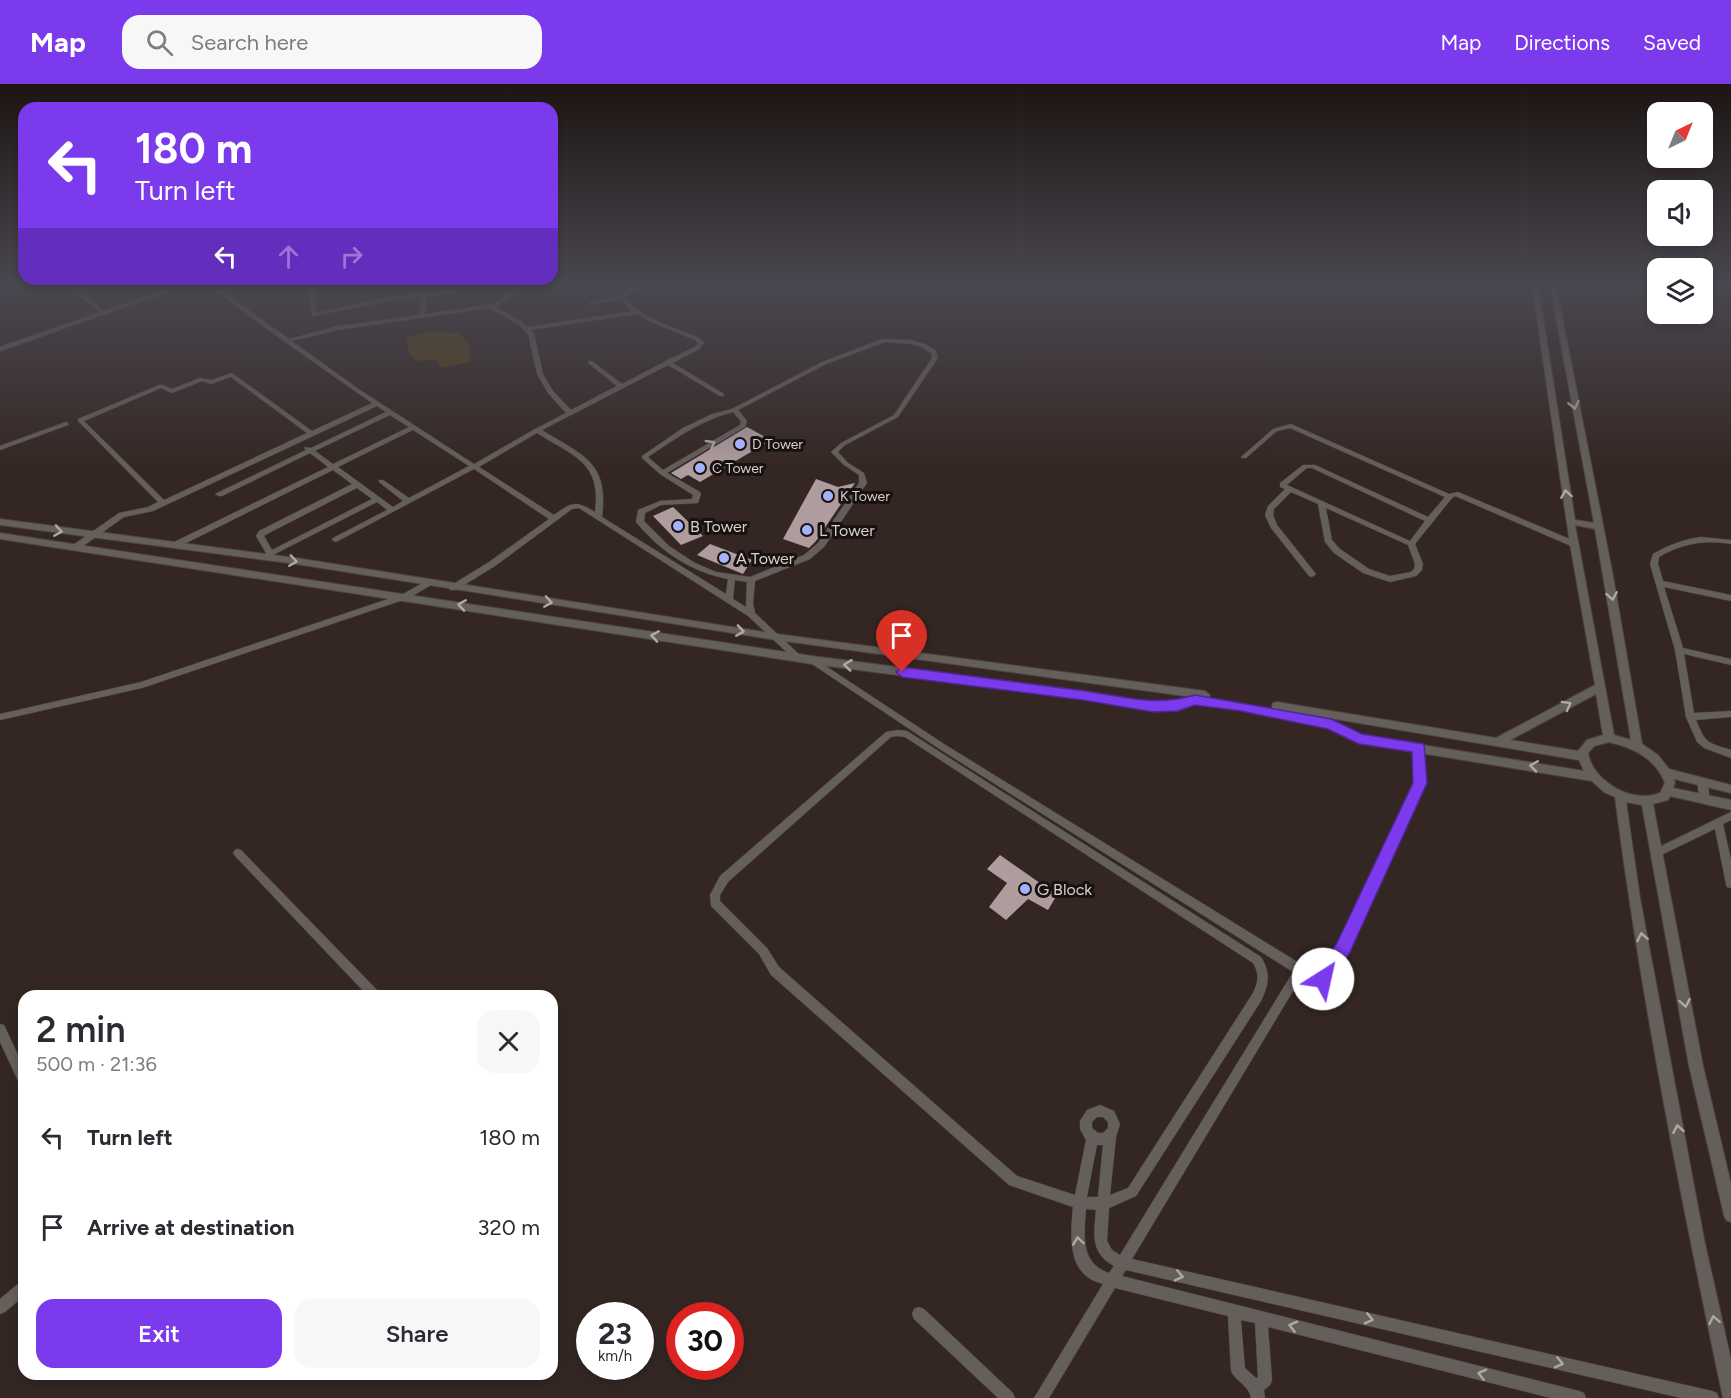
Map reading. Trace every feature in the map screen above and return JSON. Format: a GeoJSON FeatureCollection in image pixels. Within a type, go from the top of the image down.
{"type":"FeatureCollection","features":[{"type":"Feature","properties":{"kind":"street"},"geometry":{"type":"LineString","coordinates":[[295,346],[553,519]]}},
{"type":"Feature","properties":{"kind":"street"},"geometry":{"type":"LineString","coordinates":[[533,346],[542,379],[570,413]]}},
{"type":"Feature","properties":{"kind":"street"},"geometry":{"type":"LineString","coordinates":[[336,540],[475,466],[537,430],[698,346]]}},
{"type":"Feature","properties":{"kind":"street"},"geometry":{"type":"LineString","coordinates":[[868,346],[824,363],[734,410],[714,415],[685,429],[644,457],[662,472],[697,494],[695,501],[660,503],[641,512],[640,522],[666,548],[692,565],[715,574],[751,580],[807,557],[821,545],[863,483],[862,474],[846,464],[834,452],[843,444],[896,416],[935,358],[934,352],[927,346]]}},
{"type":"Feature","properties":{"kind":"street"},"geometry":{"type":"LineString","coordinates":[[1544,346],[1574,544],[1609,738]]}},
{"type":"Feature","properties":{"kind":"street"},"geometry":{"type":"LineString","coordinates":[[1564,346],[1599,526],[1637,746]]}},
{"type":"Feature","properties":{"kind":"street"},"geometry":{"type":"LineString","coordinates":[[590,362],[622,387]]}},
{"type":"Feature","properties":{"kind":"street"},"geometry":{"type":"LineString","coordinates":[[667,362],[722,394]]}},
{"type":"Feature","properties":{"kind":"street"},"geometry":{"type":"LineString","coordinates":[[163,503],[80,420],[161,387],[172,391],[202,379],[212,382],[232,375],[312,434]]}},
{"type":"Feature","properties":{"kind":"street"},"geometry":{"type":"LineString","coordinates":[[76,547],[122,515],[146,511],[378,403]]}},
{"type":"Feature","properties":{"kind":"street"},"geometry":{"type":"LineString","coordinates":[[662,472],[743,426],[744,421],[734,410]]}},
{"type":"Feature","properties":{"kind":"street"},"geometry":{"type":"LineString","coordinates":[[219,494],[390,412]]}},
{"type":"Feature","properties":{"kind":"street"},"geometry":{"type":"LineString","coordinates":[[0,448],[66,424]]}},
{"type":"Feature","properties":{"kind":"street"},"geometry":{"type":"LineString","coordinates":[[1244,457],[1275,430],[1291,426],[1449,495],[1465,496],[1574,544]]}},
{"type":"Feature","properties":{"kind":"street"},"geometry":{"type":"LineString","coordinates":[[174,544],[414,427]]}},
{"type":"Feature","properties":{"kind":"street"},"geometry":{"type":"LineString","coordinates":[[537,430],[595,468],[603,495],[598,518]]}},
{"type":"Feature","properties":{"kind":"street"},"geometry":{"type":"LineString","coordinates":[[297,441],[392,510]]}},
{"type":"Feature","properties":{"kind":"street"},"geometry":{"type":"LineString","coordinates":[[1323,504],[1328,540],[1337,551],[1366,571],[1389,579],[1413,574],[1418,570],[1419,564],[1411,544],[1282,485],[1305,466],[1313,466],[1430,521]]}},
{"type":"Feature","properties":{"kind":"street"},"geometry":{"type":"LineString","coordinates":[[381,481],[409,502]]}},
{"type":"Feature","properties":{"kind":"street"},"geometry":{"type":"LineString","coordinates":[[267,556],[260,536],[262,533],[358,484]]}},
{"type":"Feature","properties":{"kind":"street"},"geometry":{"type":"LineString","coordinates":[[1289,489],[1271,508],[1269,515],[1274,526],[1312,574]]}},
{"type":"Feature","properties":{"kind":"street"},"geometry":{"type":"LineString","coordinates":[[1411,544],[1449,495]]}},
{"type":"Feature","properties":{"kind":"street"},"geometry":{"type":"LineString","coordinates":[[267,556],[378,499]]}},
{"type":"Feature","properties":{"kind":"street"},"geometry":{"type":"LineString","coordinates":[[453,588],[575,506],[729,599],[751,614],[798,658]]}},
{"type":"Feature","properties":{"kind":"street"},"geometry":{"type":"LineString","coordinates":[[0,522],[91,536],[267,556],[453,588],[777,637],[1198,693],[1581,756]]}},
{"type":"Feature","properties":{"kind":"street"},"geometry":{"type":"LineString","coordinates":[[1571,522],[1599,526]]}},
{"type":"Feature","properties":{"kind":"street"},"geometry":{"type":"LineString","coordinates":[[0,536],[406,596],[798,658],[1083,695],[1153,707],[1177,706],[1195,700],[1241,706],[1331,724],[1359,739],[1592,777],[1620,796],[1647,801],[1664,797],[1670,783],[1660,763],[1637,746],[1609,738],[1588,742],[1583,748],[1581,756],[1592,777]]}},
{"type":"Feature","properties":{"kind":"street"},"geometry":{"type":"LineString","coordinates":[[1731,542],[1702,538],[1666,550],[1656,556],[1654,564],[1679,650],[1690,717],[1700,740],[1707,746],[1731,754]]}},
{"type":"Feature","properties":{"kind":"street"},"geometry":{"type":"LineString","coordinates":[[729,599],[732,577]]}},
{"type":"Feature","properties":{"kind":"street"},"geometry":{"type":"LineString","coordinates":[[751,580],[749,603],[751,614]]}},
{"type":"Feature","properties":{"kind":"street"},"geometry":{"type":"LineString","coordinates":[[0,717],[142,685],[406,596],[428,583]]}},
{"type":"Feature","properties":{"kind":"street"},"geometry":{"type":"LineString","coordinates":[[1660,583],[1731,598]]}},
{"type":"Feature","properties":{"kind":"street"},"geometry":{"type":"LineString","coordinates":[[1679,650],[1731,662]]}},
{"type":"Feature","properties":{"kind":"street"},"geometry":{"type":"LineString","coordinates":[[812,660],[951,752],[1300,970],[1323,979],[1343,948],[1420,783],[1419,748]]}},
{"type":"Feature","properties":{"kind":"street"},"geometry":{"type":"LineString","coordinates":[[1498,742],[1600,687]]}},
{"type":"Feature","properties":{"kind":"street"},"geometry":{"type":"LineString","coordinates":[[1690,717],[1731,714]]}},
{"type":"Feature","properties":{"kind":"street"},"geometry":{"type":"LineString","coordinates":[[889,734],[907,734],[1257,960],[1262,967],[1263,984],[1257,997],[1132,1192],[1104,1204],[1081,1203],[1013,1181],[775,971],[763,951],[715,903],[715,895],[724,879],[889,734]]}},
{"type":"Feature","properties":{"kind":"street"},"geometry":{"type":"LineString","coordinates":[[1667,773],[1731,789]]}},
{"type":"Feature","properties":{"kind":"street"},"geometry":{"type":"LineString","coordinates":[[1702,782],[1705,799]]}},
{"type":"Feature","properties":{"kind":"street"},"geometry":{"type":"LineString","coordinates":[[1668,791],[1731,806]]}},
{"type":"Feature","properties":{"kind":"street"},"geometry":{"type":"LineString","coordinates":[[1620,796],[1634,898],[1697,1239],[1731,1398]]}},
{"type":"Feature","properties":{"kind":"street"},"geometry":{"type":"LineString","coordinates":[[1647,801],[1696,1066],[1731,1215]]}},
{"type":"Feature","properties":{"kind":"street"},"geometry":{"type":"LineString","coordinates":[[1658,852],[1731,816]]}},
{"type":"Feature","properties":{"kind":"street"},"geometry":{"type":"LineString","coordinates":[[1718,822],[1726,836],[1731,884]]}},
{"type":"Feature","properties":{"kind":"street"},"geometry":{"type":"LineString","coordinates":[[238,853],[369,990]]}},
{"type":"Feature","properties":{"kind":"street"},"geometry":{"type":"LineString","coordinates":[[1041,1398],[1114,1281],[1122,1263],[1300,970]]}},
{"type":"Feature","properties":{"kind":"street"},"geometry":{"type":"LineString","coordinates":[[0,1029],[4,1048],[18,1071]]}},
{"type":"Feature","properties":{"kind":"street"},"geometry":{"type":"LineString","coordinates":[[1110,1137],[1101,1140],[1093,1136],[1087,1127],[1087,1118],[1093,1111],[1102,1111],[1113,1120],[1114,1130],[1110,1137],[1101,1242],[1107,1255],[1122,1263],[1712,1398]]}},
{"type":"Feature","properties":{"kind":"street"},"geometry":{"type":"LineString","coordinates":[[1093,1136],[1076,1237],[1081,1257],[1090,1272],[1114,1281],[1580,1398]]}},
{"type":"Feature","properties":{"kind":"street"},"geometry":{"type":"LineString","coordinates":[[0,1307],[18,1293]]}},
{"type":"Feature","properties":{"kind":"street"},"geometry":{"type":"LineString","coordinates":[[1234,1311],[1238,1371],[1257,1392],[1265,1380],[1261,1318]]}},
{"type":"Feature","properties":{"kind":"street"},"geometry":{"type":"LineString","coordinates":[[920,1314],[1008,1398]]}},
{"type":"Feature","properties":{"kind":"shaded area"},"geometry":{"type":"Polygon","coordinates":[[[407,346],[469,346],[470,362],[442,368],[435,359],[417,361],[409,355],[407,346]]]}},
{"type":"Feature","properties":{"kind":"building"},"geometry":{"type":"Polygon","coordinates":[[[747,427],[771,440],[700,482],[688,475],[681,479],[671,473],[747,427]]]}},
{"type":"Feature","properties":{"kind":"building"},"geometry":{"type":"Polygon","coordinates":[[[816,479],[838,487],[855,483],[809,548],[783,539],[816,479]]]}},
{"type":"Feature","properties":{"kind":"building","name":"B Tower"},"geometry":{"type":"Polygon","coordinates":[[[673,507],[703,536],[681,545],[653,516],[673,507]]]}},
{"type":"Feature","properties":{"kind":"building","name":"A Tower"},"geometry":{"type":"Polygon","coordinates":[[[710,544],[752,560],[743,574],[697,555],[710,544]]]}},
{"type":"Feature","properties":{"kind":"building","name":"G Block"},"geometry":{"type":"Polygon","coordinates":[[[1000,855],[1057,895],[1048,910],[1028,899],[1006,920],[989,907],[1007,883],[987,869],[1000,855]]]}},
{"type":"Feature","properties":{"kind":"place","name":"D Tower"},"geometry":{"type":"Point","coordinates":[740,444]}},
{"type":"Feature","properties":{"kind":"place","name":"C Tower"},"geometry":{"type":"Point","coordinates":[700,468]}},
{"type":"Feature","properties":{"kind":"place","name":"K Tower"},"geometry":{"type":"Point","coordinates":[828,496]}},
{"type":"Feature","properties":{"kind":"place","name":"B Tower"},"geometry":{"type":"Point","coordinates":[678,526]}},
{"type":"Feature","properties":{"kind":"place","name":"L Tower"},"geometry":{"type":"Point","coordinates":[807,530]}},
{"type":"Feature","properties":{"kind":"place","name":"A Tower"},"geometry":{"type":"Point","coordinates":[724,558]}},
{"type":"Feature","properties":{"kind":"place","name":"G Block"},"geometry":{"type":"Point","coordinates":[1025,889]}},
{"type":"Feature","properties":{"kind":"route"},"geometry":{"type":"LineString","coordinates":[[902,672],[1083,695],[1153,707],[1177,706],[1195,700],[1241,706],[1331,724],[1359,739],[1419,748],[1420,783],[1343,948],[1323,979]]}}]}
